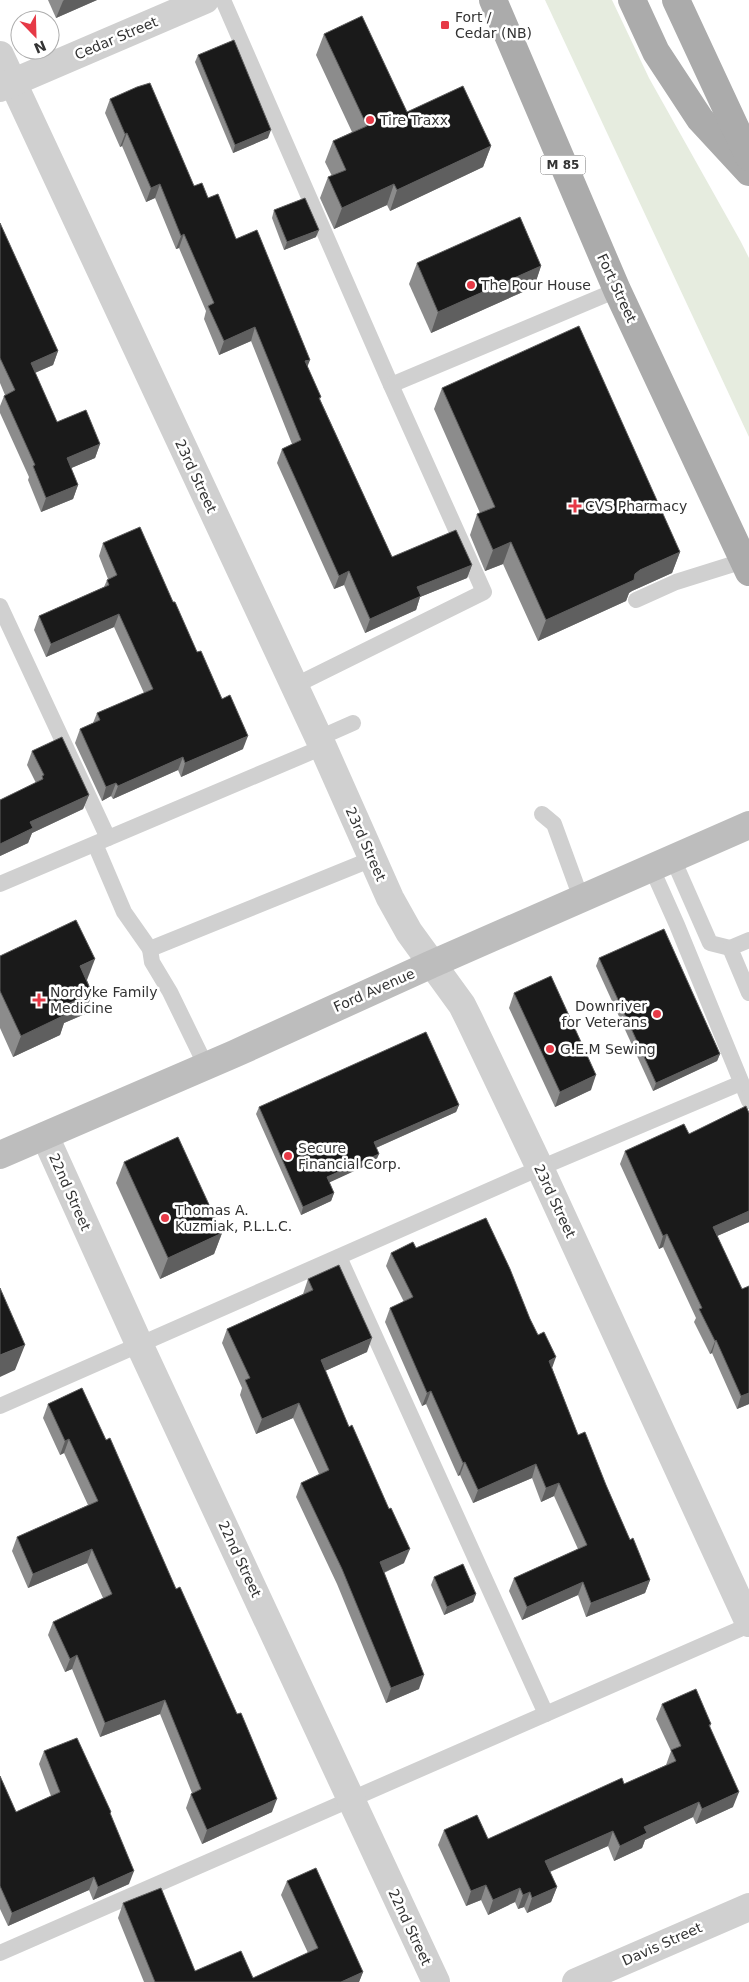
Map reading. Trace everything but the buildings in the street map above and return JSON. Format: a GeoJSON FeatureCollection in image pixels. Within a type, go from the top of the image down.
{"type":"FeatureCollection","features":[{"type":"Feature","properties":{"kind":"main road","name":"Fort Street"},"geometry":{"type":"LineString","coordinates":[[493,0],[616,290],[746,567]]}},
{"type":"Feature","properties":{"kind":"main road"},"geometry":{"type":"LineString","coordinates":[[632,0],[656,52],[700,119],[749,172]]}},
{"type":"Feature","properties":{"kind":"main road"},"geometry":{"type":"LineString","coordinates":[[676,0],[749,157]]}},
{"type":"Feature","properties":{"kind":"main road","name":"Ford Avenue"},"geometry":{"type":"LineString","coordinates":[[2,1149],[45,1136],[749,825]]}},
{"type":"Feature","properties":{"kind":"street","name":"Cedar Street"},"geometry":{"type":"LineString","coordinates":[[6,85],[205,0]]}},
{"type":"Feature","properties":{"kind":"street","name":"23rd Street"},"geometry":{"type":"LineString","coordinates":[[0,55],[6,85],[321,742],[390,898],[409,932],[462,1005],[540,1168],[749,1624]]}},
{"type":"Feature","properties":{"kind":"street","name":"22nd Street"},"geometry":{"type":"LineString","coordinates":[[45,1136],[140,1346],[436,1982]]}},
{"type":"Feature","properties":{"kind":"street","name":"Davis Street"},"geometry":{"type":"LineString","coordinates":[[576,1982],[749,1907]]}},
{"type":"Feature","properties":{"kind":"lane"},"geometry":{"type":"LineString","coordinates":[[223,0],[391,385],[484,592],[294,686]]}},
{"type":"Feature","properties":{"kind":"lane"},"geometry":{"type":"LineString","coordinates":[[391,385],[616,290]]}},
{"type":"Feature","properties":{"kind":"lane"},"geometry":{"type":"LineString","coordinates":[[636,600],[676,582],[746,567]]}},
{"type":"Feature","properties":{"kind":"lane"},"geometry":{"type":"LineString","coordinates":[[0,606],[102,841],[124,912],[150,949],[152,962],[170,992],[206,1066]]}},
{"type":"Feature","properties":{"kind":"lane"},"geometry":{"type":"LineString","coordinates":[[0,884],[102,841],[321,742],[353,723]]}},
{"type":"Feature","properties":{"kind":"lane"},"geometry":{"type":"LineString","coordinates":[[542,814],[554,824],[581,898]]}},
{"type":"Feature","properties":{"kind":"lane"},"geometry":{"type":"LineString","coordinates":[[150,949],[372,859]]}},
{"type":"Feature","properties":{"kind":"lane"},"geometry":{"type":"LineString","coordinates":[[663,864],[710,943],[730,948],[749,940]]}},
{"type":"Feature","properties":{"kind":"lane"},"geometry":{"type":"LineString","coordinates":[[663,864],[677,925],[749,1101]]}},
{"type":"Feature","properties":{"kind":"lane"},"geometry":{"type":"LineString","coordinates":[[730,948],[749,993]]}},
{"type":"Feature","properties":{"kind":"lane"},"geometry":{"type":"LineString","coordinates":[[0,1406],[140,1346],[540,1168],[741,1083]]}},
{"type":"Feature","properties":{"kind":"lane"},"geometry":{"type":"LineString","coordinates":[[339,1257],[546,1714]]}},
{"type":"Feature","properties":{"kind":"lane"},"geometry":{"type":"LineString","coordinates":[[0,1953],[749,1624]]}},
{"type":"Feature","properties":{"kind":"shaded area"},"geometry":{"type":"Polygon","coordinates":[[[545,0],[612,0],[649,78],[749,258],[749,437],[545,0]]]}},
{"type":"Feature","properties":{"kind":"place","name":"Fort / Cedar (NB)"},"geometry":{"type":"Point","coordinates":[445,25]}},
{"type":"Feature","properties":{"kind":"place","name":"Tire Traxx"},"geometry":{"type":"Point","coordinates":[370,120]}},
{"type":"Feature","properties":{"kind":"place","name":"The Pour House"},"geometry":{"type":"Point","coordinates":[471,285]}},
{"type":"Feature","properties":{"kind":"place","name":"CVS Pharmacy"},"geometry":{"type":"Point","coordinates":[575,506]}},
{"type":"Feature","properties":{"kind":"place","name":"Nordyke Family Medicine"},"geometry":{"type":"Point","coordinates":[39,1000]}},
{"type":"Feature","properties":{"kind":"place","name":"Downriver for Veterans"},"geometry":{"type":"Point","coordinates":[657,1014]}},
{"type":"Feature","properties":{"kind":"place","name":"G.E.M Sewing"},"geometry":{"type":"Point","coordinates":[550,1049]}},
{"type":"Feature","properties":{"kind":"place","name":"Secure Financial Corp."},"geometry":{"type":"Point","coordinates":[288,1156]}},
{"type":"Feature","properties":{"kind":"place","name":"Thomas A. Kuzmiak, P.L.L.C."},"geometry":{"type":"Point","coordinates":[165,1218]}}]}
